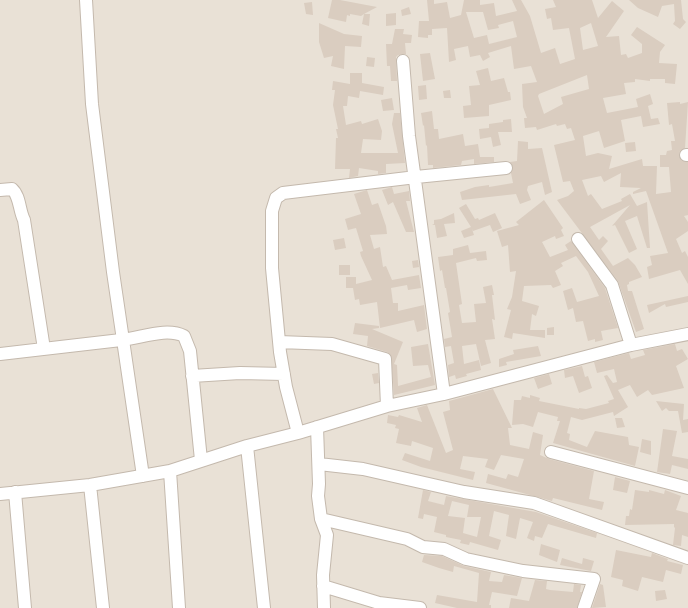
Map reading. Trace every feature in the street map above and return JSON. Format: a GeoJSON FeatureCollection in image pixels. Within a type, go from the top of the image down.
{"type":"FeatureCollection","features":[{"type":"Feature","properties":{"kind":"street"},"geometry":{"type":"LineString","coordinates":[[84,0],[92,104],[142,476]]}},
{"type":"Feature","properties":{"kind":"street"},"geometry":{"type":"LineString","coordinates":[[403,61],[409,136],[416,177],[444,394]]}},
{"type":"Feature","properties":{"kind":"street"},"geometry":{"type":"LineString","coordinates":[[298,433],[278,342],[271,234],[273,203],[278,195],[416,177],[506,168]]}},
{"type":"Feature","properties":{"kind":"street"},"geometry":{"type":"LineString","coordinates":[[0,190],[12,189],[17,196],[20,213],[24,220],[44,348]]}},
{"type":"Feature","properties":{"kind":"street"},"geometry":{"type":"LineString","coordinates":[[578,239],[612,285],[631,345]]}},
{"type":"Feature","properties":{"kind":"street"},"geometry":{"type":"LineString","coordinates":[[0,354],[124,340],[177,332],[184,336],[190,351],[201,460]]}},
{"type":"Feature","properties":{"kind":"street"},"geometry":{"type":"LineString","coordinates":[[0,494],[90,485],[170,471],[247,446],[298,433],[387,406],[444,394],[631,345],[688,334]]}},
{"type":"Feature","properties":{"kind":"street"},"geometry":{"type":"LineString","coordinates":[[278,342],[332,344],[385,359],[387,406]]}},
{"type":"Feature","properties":{"kind":"street"},"geometry":{"type":"LineString","coordinates":[[192,376],[240,373],[284,374]]}},
{"type":"Feature","properties":{"kind":"street"},"geometry":{"type":"LineString","coordinates":[[317,427],[319,464],[318,496],[321,519],[327,535],[323,586],[324,608]]}},
{"type":"Feature","properties":{"kind":"street"},"geometry":{"type":"LineString","coordinates":[[247,446],[264,608]]}},
{"type":"Feature","properties":{"kind":"street"},"geometry":{"type":"LineString","coordinates":[[551,452],[688,488]]}},
{"type":"Feature","properties":{"kind":"street"},"geometry":{"type":"LineString","coordinates":[[319,464],[363,469],[464,492],[534,503],[688,558]]}},
{"type":"Feature","properties":{"kind":"street"},"geometry":{"type":"LineString","coordinates":[[170,471],[179,608]]}},
{"type":"Feature","properties":{"kind":"street"},"geometry":{"type":"LineString","coordinates":[[90,485],[104,608]]}},
{"type":"Feature","properties":{"kind":"street"},"geometry":{"type":"LineString","coordinates":[[15,492],[25,608]]}},
{"type":"Feature","properties":{"kind":"street"},"geometry":{"type":"LineString","coordinates":[[321,519],[407,539],[423,547],[444,549],[466,559],[523,571],[594,579],[584,608]]}},
{"type":"Feature","properties":{"kind":"street"},"geometry":{"type":"LineString","coordinates":[[323,586],[379,603],[420,608]]}},
{"type":"Feature","properties":{"kind":"shaded area"},"geometry":{"type":"Polygon","coordinates":[[[0,0],[688,0],[688,608],[0,608],[0,0]]]}},
{"type":"Feature","properties":{"kind":"building"},"geometry":{"type":"Polygon","coordinates":[[[332,0],[340,0],[377,7],[361,16],[350,14],[350,16],[347,15],[346,22],[328,18],[332,0]]]}},
{"type":"Feature","properties":{"kind":"building"},"geometry":{"type":"Polygon","coordinates":[[[427,0],[434,0],[434,4],[447,2],[450,18],[461,15],[464,0],[480,0],[480,5],[494,3],[496,16],[517,11],[512,0],[521,0],[530,16],[541,53],[555,48],[560,64],[575,59],[569,28],[553,30],[551,18],[547,19],[545,9],[556,7],[553,0],[592,0],[598,18],[612,1],[624,11],[606,37],[619,36],[621,55],[626,54],[628,58],[642,53],[642,44],[631,35],[637,27],[665,45],[660,52],[659,63],[677,64],[675,84],[665,83],[665,79],[650,79],[650,81],[635,79],[635,82],[624,83],[626,94],[603,98],[607,113],[638,107],[636,99],[650,94],[653,104],[648,106],[651,119],[658,118],[660,124],[643,127],[641,116],[621,120],[625,141],[604,148],[599,131],[583,136],[586,156],[598,153],[612,156],[609,169],[642,159],[643,166],[657,166],[656,194],[671,192],[669,167],[660,167],[660,155],[666,155],[667,151],[672,150],[671,141],[675,141],[672,124],[669,125],[667,103],[680,102],[680,104],[688,102],[685,148],[680,151],[679,155],[682,161],[688,162],[688,215],[684,216],[688,222],[688,231],[676,239],[682,253],[685,251],[688,257],[688,284],[680,270],[649,279],[647,267],[652,265],[650,256],[668,253],[646,191],[633,194],[633,192],[641,188],[620,187],[621,173],[604,182],[601,176],[582,180],[588,196],[591,194],[602,209],[622,201],[621,199],[630,194],[637,206],[647,202],[650,248],[647,248],[637,216],[625,221],[637,249],[629,253],[615,225],[612,226],[630,205],[590,227],[599,240],[603,236],[608,241],[601,249],[613,266],[628,258],[635,265],[642,277],[629,282],[627,285],[628,291],[632,291],[644,329],[636,332],[618,281],[557,200],[568,196],[574,191],[570,181],[563,182],[554,145],[575,140],[571,128],[567,129],[565,124],[557,126],[556,124],[537,130],[536,127],[525,128],[524,118],[527,118],[523,107],[522,84],[537,82],[531,66],[514,69],[511,46],[488,53],[490,57],[483,61],[480,55],[470,57],[468,46],[454,49],[456,60],[449,62],[447,28],[432,29],[432,35],[428,35],[428,38],[418,37],[419,21],[429,21],[427,0]],[[466,12],[474,38],[487,35],[489,44],[517,37],[513,21],[498,25],[499,28],[488,30],[483,12],[466,12]],[[591,23],[580,28],[583,50],[598,46],[591,23]],[[587,75],[539,94],[538,96],[544,114],[563,104],[561,97],[589,89],[587,75]]]}},
{"type":"Feature","properties":{"kind":"building"},"geometry":{"type":"Polygon","coordinates":[[[629,0],[681,0],[683,19],[686,22],[680,29],[673,24],[675,21],[674,4],[662,6],[658,17],[638,8],[629,0]]]}},
{"type":"Feature","properties":{"kind":"building"},"geometry":{"type":"Polygon","coordinates":[[[312,2],[313,15],[306,14],[304,3],[312,2]]]}},
{"type":"Feature","properties":{"kind":"building"},"geometry":{"type":"Polygon","coordinates":[[[409,7],[411,14],[402,16],[401,10],[409,7]]]}},
{"type":"Feature","properties":{"kind":"building"},"geometry":{"type":"Polygon","coordinates":[[[396,13],[396,25],[386,26],[386,14],[396,13]]]}},
{"type":"Feature","properties":{"kind":"building"},"geometry":{"type":"Polygon","coordinates":[[[364,14],[370,14],[369,26],[362,24],[364,14]]]}},
{"type":"Feature","properties":{"kind":"building"},"geometry":{"type":"Polygon","coordinates":[[[319,23],[344,34],[362,36],[361,47],[345,46],[344,69],[331,66],[333,56],[324,58],[319,42],[319,23]]]}},
{"type":"Feature","properties":{"kind":"building"},"geometry":{"type":"Polygon","coordinates":[[[395,29],[404,29],[403,34],[412,35],[411,43],[405,43],[406,54],[398,55],[396,57],[397,81],[391,81],[390,66],[387,66],[386,44],[392,44],[395,29]]]}},
{"type":"Feature","properties":{"kind":"building"},"geometry":{"type":"Polygon","coordinates":[[[430,53],[435,79],[423,81],[420,54],[430,53]]]}},
{"type":"Feature","properties":{"kind":"building"},"geometry":{"type":"Polygon","coordinates":[[[367,57],[375,58],[374,67],[366,66],[367,57]]]}},
{"type":"Feature","properties":{"kind":"building"},"geometry":{"type":"Polygon","coordinates":[[[488,68],[491,81],[504,78],[508,92],[510,92],[511,100],[489,105],[489,116],[464,118],[463,106],[471,105],[469,86],[480,85],[476,71],[488,68]]]}},
{"type":"Feature","properties":{"kind":"building"},"geometry":{"type":"Polygon","coordinates":[[[350,73],[362,73],[362,83],[384,87],[383,95],[360,91],[359,98],[348,96],[347,106],[343,106],[346,125],[361,121],[362,124],[378,119],[382,131],[381,140],[363,139],[361,153],[398,153],[392,124],[394,113],[400,113],[405,163],[386,164],[386,173],[378,174],[378,171],[359,168],[358,176],[349,178],[350,169],[335,169],[336,138],[338,138],[336,129],[338,129],[333,105],[335,90],[332,90],[333,81],[350,84],[350,73]]]}},
{"type":"Feature","properties":{"kind":"building"},"geometry":{"type":"Polygon","coordinates":[[[426,85],[427,99],[419,100],[418,86],[426,85]]]}},
{"type":"Feature","properties":{"kind":"building"},"geometry":{"type":"Polygon","coordinates":[[[450,90],[451,98],[444,98],[443,91],[450,90]]]}},
{"type":"Feature","properties":{"kind":"building"},"geometry":{"type":"Polygon","coordinates":[[[392,98],[394,110],[383,111],[381,100],[392,98]]]}},
{"type":"Feature","properties":{"kind":"building"},"geometry":{"type":"Polygon","coordinates":[[[432,111],[434,129],[438,129],[439,139],[463,134],[465,146],[478,144],[480,157],[494,157],[494,162],[474,164],[474,159],[462,161],[461,165],[433,168],[433,165],[428,165],[427,145],[426,146],[421,113],[432,111]]]}},
{"type":"Feature","properties":{"kind":"building"},"geometry":{"type":"Polygon","coordinates":[[[511,119],[512,132],[498,132],[501,145],[493,147],[491,137],[480,139],[479,129],[489,128],[489,124],[511,119]]]}},
{"type":"Feature","properties":{"kind":"building"},"geometry":{"type":"Polygon","coordinates":[[[518,141],[528,142],[528,149],[542,148],[552,192],[545,195],[542,182],[528,186],[527,190],[531,200],[520,204],[516,194],[462,200],[460,192],[475,187],[489,185],[489,187],[513,183],[511,173],[513,167],[510,162],[517,161],[518,141]]]}},
{"type":"Feature","properties":{"kind":"building"},"geometry":{"type":"Polygon","coordinates":[[[635,142],[636,151],[626,152],[625,143],[635,142]]]}},
{"type":"Feature","properties":{"kind":"building"},"geometry":{"type":"Polygon","coordinates":[[[392,187],[394,194],[409,191],[410,201],[406,201],[414,232],[406,232],[393,202],[388,205],[382,190],[392,187]]]}},
{"type":"Feature","properties":{"kind":"building"},"geometry":{"type":"Polygon","coordinates":[[[367,190],[372,205],[378,203],[386,226],[387,234],[370,235],[374,249],[380,247],[383,267],[386,266],[392,280],[419,275],[421,288],[408,290],[407,285],[391,288],[393,303],[398,303],[398,311],[424,305],[427,329],[417,332],[414,320],[380,328],[377,302],[360,305],[359,299],[355,300],[353,288],[346,288],[346,277],[356,277],[356,284],[372,280],[361,256],[360,252],[363,251],[356,228],[348,230],[345,219],[361,214],[354,194],[367,190]]]}},
{"type":"Feature","properties":{"kind":"building"},"geometry":{"type":"Polygon","coordinates":[[[544,200],[563,228],[561,230],[564,236],[556,239],[555,236],[542,242],[550,257],[568,250],[565,245],[571,241],[605,288],[618,328],[601,331],[603,340],[595,342],[595,339],[588,341],[583,321],[576,322],[573,308],[568,310],[563,291],[572,288],[577,302],[599,296],[588,272],[576,256],[561,263],[563,266],[555,271],[561,285],[553,288],[551,285],[524,286],[522,301],[539,306],[536,316],[532,314],[530,330],[545,330],[545,338],[513,333],[512,339],[504,337],[511,310],[507,309],[512,297],[516,271],[510,272],[508,245],[502,247],[497,231],[519,225],[516,222],[544,200]]]}},
{"type":"Feature","properties":{"kind":"building"},"geometry":{"type":"Polygon","coordinates":[[[466,204],[475,219],[478,218],[479,220],[495,213],[502,228],[493,232],[490,225],[473,231],[472,229],[474,235],[464,238],[461,231],[471,227],[459,208],[466,204]]]}},
{"type":"Feature","properties":{"kind":"building"},"geometry":{"type":"Polygon","coordinates":[[[454,213],[455,223],[444,224],[447,236],[437,238],[435,225],[432,225],[434,224],[434,220],[441,219],[454,213]]]}},
{"type":"Feature","properties":{"kind":"building"},"geometry":{"type":"Polygon","coordinates":[[[344,238],[346,248],[335,250],[333,240],[344,238]]]}},
{"type":"Feature","properties":{"kind":"building"},"geometry":{"type":"Polygon","coordinates":[[[468,245],[470,253],[486,251],[487,260],[477,261],[476,258],[456,263],[462,304],[459,305],[462,323],[476,322],[474,304],[486,303],[483,287],[492,285],[495,320],[492,319],[495,339],[485,340],[491,363],[481,366],[476,344],[462,346],[464,364],[479,360],[481,370],[466,374],[467,376],[456,379],[455,375],[449,377],[448,365],[454,363],[451,346],[445,347],[444,339],[452,337],[448,313],[450,312],[446,288],[442,270],[440,271],[438,257],[453,255],[453,249],[468,245]]]}},
{"type":"Feature","properties":{"kind":"building"},"geometry":{"type":"Polygon","coordinates":[[[418,260],[419,267],[413,268],[412,261],[418,260]]]}},
{"type":"Feature","properties":{"kind":"building"},"geometry":{"type":"Polygon","coordinates":[[[339,265],[350,265],[350,275],[339,275],[339,265]]]}},
{"type":"Feature","properties":{"kind":"building"},"geometry":{"type":"Polygon","coordinates":[[[688,296],[688,302],[666,307],[665,304],[649,313],[647,305],[688,296]]]}},
{"type":"Feature","properties":{"kind":"building"},"geometry":{"type":"Polygon","coordinates":[[[355,323],[379,326],[379,328],[372,329],[403,342],[394,364],[397,365],[398,386],[431,377],[428,365],[413,366],[411,347],[428,344],[435,385],[394,395],[391,355],[387,352],[367,346],[368,336],[353,334],[355,323]]]}},
{"type":"Feature","properties":{"kind":"building"},"geometry":{"type":"Polygon","coordinates":[[[554,327],[554,335],[547,335],[547,328],[554,327]]]}},
{"type":"Feature","properties":{"kind":"building"},"geometry":{"type":"Polygon","coordinates":[[[675,344],[677,351],[682,349],[688,359],[676,366],[684,388],[652,395],[648,390],[637,397],[630,385],[618,390],[628,407],[614,416],[613,412],[582,420],[571,417],[567,433],[570,434],[569,440],[587,447],[595,431],[628,437],[629,445],[639,447],[635,466],[553,443],[560,421],[557,421],[558,417],[538,412],[533,427],[523,424],[512,425],[514,400],[521,400],[522,396],[530,398],[530,395],[540,398],[539,401],[579,409],[586,409],[609,403],[608,401],[614,399],[604,376],[607,375],[613,383],[617,382],[614,369],[597,373],[594,362],[629,353],[631,359],[645,355],[643,350],[675,344]]]}},
{"type":"Feature","properties":{"kind":"building"},"geometry":{"type":"Polygon","coordinates":[[[538,346],[541,356],[506,362],[507,365],[499,367],[499,359],[514,354],[513,350],[538,346]]]}},
{"type":"Feature","properties":{"kind":"building"},"geometry":{"type":"Polygon","coordinates":[[[582,366],[585,377],[588,376],[592,388],[579,393],[573,376],[565,378],[564,370],[582,366]]]}},
{"type":"Feature","properties":{"kind":"building"},"geometry":{"type":"Polygon","coordinates":[[[378,373],[379,383],[374,384],[372,374],[378,373]]]}},
{"type":"Feature","properties":{"kind":"building"},"geometry":{"type":"Polygon","coordinates":[[[549,374],[552,384],[538,389],[534,378],[549,374]]]}},
{"type":"Feature","properties":{"kind":"building"},"geometry":{"type":"Polygon","coordinates":[[[493,389],[512,428],[508,428],[510,445],[529,449],[533,432],[543,435],[540,455],[549,459],[594,471],[589,499],[604,502],[602,510],[553,498],[552,501],[486,483],[488,474],[506,479],[508,474],[518,477],[524,459],[501,455],[494,470],[485,467],[488,459],[463,456],[460,469],[475,472],[473,480],[421,467],[402,460],[405,453],[430,461],[433,448],[412,441],[411,446],[396,443],[399,429],[395,428],[396,425],[387,423],[388,415],[398,417],[399,415],[422,422],[417,408],[427,405],[446,453],[453,450],[443,412],[450,410],[449,401],[493,389]]]}},
{"type":"Feature","properties":{"kind":"building"},"geometry":{"type":"Polygon","coordinates":[[[656,401],[684,404],[683,420],[688,419],[688,432],[682,433],[678,411],[669,411],[666,408],[662,411],[656,401]]]}},
{"type":"Feature","properties":{"kind":"building"},"geometry":{"type":"Polygon","coordinates":[[[615,418],[622,418],[625,427],[617,428],[615,418]]]}},
{"type":"Feature","properties":{"kind":"building"},"geometry":{"type":"Polygon","coordinates":[[[663,429],[677,431],[672,456],[688,459],[688,469],[672,465],[670,474],[657,472],[663,429]]]}},
{"type":"Feature","properties":{"kind":"building"},"geometry":{"type":"Polygon","coordinates":[[[642,439],[651,441],[651,455],[640,452],[642,439]]]}},
{"type":"Feature","properties":{"kind":"building"},"geometry":{"type":"Polygon","coordinates":[[[615,477],[630,481],[627,493],[613,490],[615,477]]]}},
{"type":"Feature","properties":{"kind":"building"},"geometry":{"type":"Polygon","coordinates":[[[423,490],[431,492],[428,501],[444,505],[446,496],[536,512],[597,533],[596,538],[548,524],[542,538],[535,536],[534,541],[527,538],[533,522],[520,518],[516,539],[506,536],[509,515],[494,511],[489,536],[501,540],[498,550],[470,542],[469,545],[460,543],[461,540],[446,537],[446,535],[434,532],[437,517],[424,514],[423,519],[418,518],[423,490]],[[452,501],[448,516],[465,518],[463,533],[477,537],[481,517],[467,517],[469,505],[452,501]]]}},
{"type":"Feature","properties":{"kind":"building"},"geometry":{"type":"Polygon","coordinates":[[[635,490],[649,492],[649,490],[664,494],[665,490],[681,496],[676,510],[688,513],[688,537],[682,535],[681,546],[673,545],[674,524],[625,525],[626,516],[629,516],[630,509],[632,510],[635,490]]]}},
{"type":"Feature","properties":{"kind":"building"},"geometry":{"type":"Polygon","coordinates":[[[541,544],[560,550],[557,562],[539,555],[541,544]]]}},
{"type":"Feature","properties":{"kind":"building"},"geometry":{"type":"Polygon","coordinates":[[[616,550],[651,557],[652,553],[668,559],[667,561],[683,565],[681,574],[666,570],[663,582],[642,577],[638,591],[622,586],[623,580],[611,577],[616,550]]]}},
{"type":"Feature","properties":{"kind":"building"},"geometry":{"type":"Polygon","coordinates":[[[424,555],[442,556],[464,566],[491,572],[489,581],[502,582],[504,575],[522,578],[517,596],[492,592],[489,605],[491,605],[491,608],[457,608],[435,603],[437,595],[477,602],[479,573],[454,566],[453,572],[439,568],[422,562],[424,555]]]}},
{"type":"Feature","properties":{"kind":"building"},"geometry":{"type":"Polygon","coordinates":[[[562,558],[582,564],[583,558],[594,561],[591,571],[560,565],[562,558]]]}},
{"type":"Feature","properties":{"kind":"building"},"geometry":{"type":"Polygon","coordinates":[[[535,580],[547,581],[546,589],[550,590],[573,592],[574,584],[581,585],[580,592],[582,592],[577,608],[509,608],[511,598],[529,601],[535,580]]]}},
{"type":"Feature","properties":{"kind":"building"},"geometry":{"type":"Polygon","coordinates":[[[600,584],[603,585],[606,607],[592,608],[600,584]]]}},
{"type":"Feature","properties":{"kind":"building"},"geometry":{"type":"Polygon","coordinates":[[[665,590],[667,599],[656,601],[655,591],[665,590]]]}}]}
